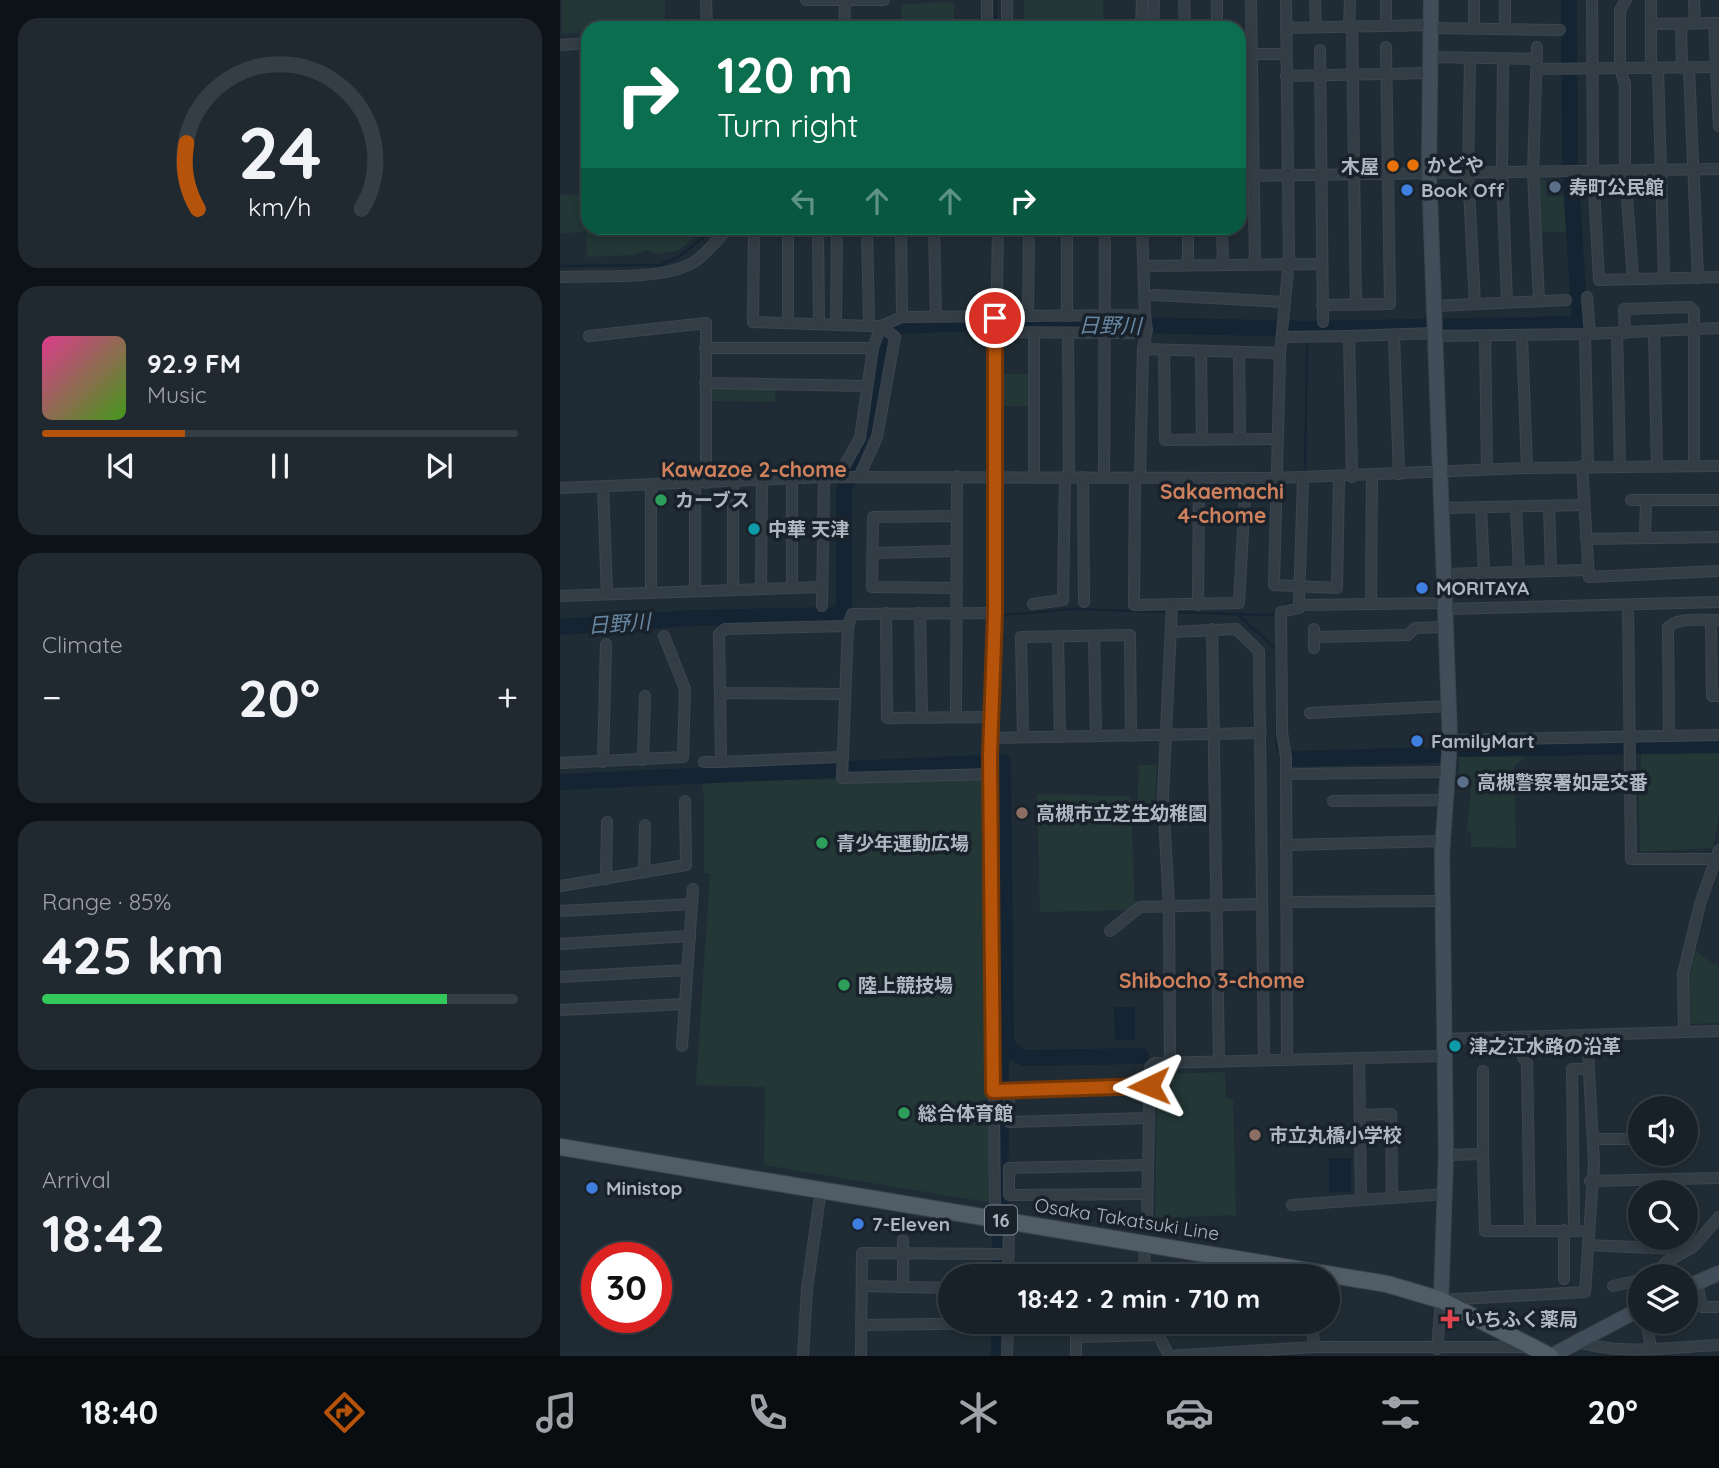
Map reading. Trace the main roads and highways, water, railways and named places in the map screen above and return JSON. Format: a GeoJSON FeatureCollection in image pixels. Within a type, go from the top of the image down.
{"type":"FeatureCollection","features":[{"type":"Feature","properties":{"kind":"main road","name":"Osaka Takatsuki Line"},"geometry":{"type":"LineString","coordinates":[[560,1147],[1387,1284],[1441,1300],[1551,1356]]}},
{"type":"Feature","properties":{"kind":"water"},"geometry":{"type":"Polygon","coordinates":[[[1114,1007],[1135,1007],[1135,1040],[1115,1040],[1114,1007]]]}},
{"type":"Feature","properties":{"kind":"water"},"geometry":{"type":"Polygon","coordinates":[[[1329,1158],[1351,1158],[1351,1192],[1329,1192],[1329,1158]]]}},
{"type":"Feature","properties":{"kind":"waterway"},"geometry":{"type":"LineString","coordinates":[[995,21],[996,0]]}},
{"type":"Feature","properties":{"kind":"waterway"},"geometry":{"type":"LineString","coordinates":[[1148,0],[1148,18]]}},
{"type":"Feature","properties":{"kind":"waterway","name":"日野川"},"geometry":{"type":"LineString","coordinates":[[560,627],[693,618],[837,615],[844,608],[844,489],[865,437],[883,342],[888,332],[897,326],[1001,322],[1307,329],[1580,324],[1570,167],[1569,0]]}},
{"type":"Feature","properties":{"kind":"waterway"},"geometry":{"type":"LineString","coordinates":[[560,266],[661,265],[680,256],[706,235]]}},
{"type":"Feature","properties":{"kind":"waterway"},"geometry":{"type":"LineString","coordinates":[[1305,472],[1307,339]]}},
{"type":"Feature","properties":{"kind":"waterway"},"geometry":{"type":"LineString","coordinates":[[1237,614],[1272,615],[1285,604],[1295,603]]}},
{"type":"Feature","properties":{"kind":"waterway"},"geometry":{"type":"LineString","coordinates":[[999,735],[999,634],[1004,615],[1075,609],[1167,612]]}},
{"type":"Feature","properties":{"kind":"waterway"},"geometry":{"type":"LineString","coordinates":[[1174,612],[1237,614],[1276,649],[1277,748],[1284,759]]}},
{"type":"Feature","properties":{"kind":"waterway"},"geometry":{"type":"LineString","coordinates":[[999,741],[999,763]]}},
{"type":"Feature","properties":{"kind":"waterway"},"geometry":{"type":"LineString","coordinates":[[1462,749],[1719,745]]}},
{"type":"Feature","properties":{"kind":"waterway"},"geometry":{"type":"LineString","coordinates":[[1291,759],[1441,755]]}},
{"type":"Feature","properties":{"kind":"waterway"},"geometry":{"type":"LineString","coordinates":[[560,782],[1003,762],[1006,1039],[1009,1048],[1024,1058],[1141,1056]]}},
{"type":"Feature","properties":{"kind":"waterway"},"geometry":{"type":"LineString","coordinates":[[1000,1264],[1001,1063],[1006,1039]]}},
{"type":"Feature","properties":{"kind":"waterway"},"geometry":{"type":"LineString","coordinates":[[999,1334],[999,1356]]}},
{"type":"Feature","properties":{"kind":"place","name":"かどや"},"geometry":{"type":"Point","coordinates":[1413,165]}},
{"type":"Feature","properties":{"kind":"place","name":"木屋"},"geometry":{"type":"Point","coordinates":[1393,166]}},
{"type":"Feature","properties":{"kind":"place","name":"寿町公民館"},"geometry":{"type":"Point","coordinates":[1555,187]}},
{"type":"Feature","properties":{"kind":"place","name":"Book Off"},"geometry":{"type":"Point","coordinates":[1407,190]}},
{"type":"Feature","properties":{"kind":"place","name":"カーブス"},"geometry":{"type":"Point","coordinates":[661,500]}},
{"type":"Feature","properties":{"kind":"place","name":"中華 天津"},"geometry":{"type":"Point","coordinates":[754,529]}},
{"type":"Feature","properties":{"kind":"place","name":"MORITAYA"},"geometry":{"type":"Point","coordinates":[1422,588]}},
{"type":"Feature","properties":{"kind":"place","name":"FamilyMart"},"geometry":{"type":"Point","coordinates":[1417,741]}},
{"type":"Feature","properties":{"kind":"place","name":"高槻警察署如是交番"},"geometry":{"type":"Point","coordinates":[1463,782]}},
{"type":"Feature","properties":{"kind":"place","name":"高槻市立芝生幼稚園"},"geometry":{"type":"Point","coordinates":[1022,813]}},
{"type":"Feature","properties":{"kind":"place","name":"青少年運動広場"},"geometry":{"type":"Point","coordinates":[822,843]}},
{"type":"Feature","properties":{"kind":"place","name":"陸上競技場"},"geometry":{"type":"Point","coordinates":[844,985]}},
{"type":"Feature","properties":{"kind":"place","name":"津之江水路の沿革"},"geometry":{"type":"Point","coordinates":[1455,1046]}},
{"type":"Feature","properties":{"kind":"place","name":"総合体育館"},"geometry":{"type":"Point","coordinates":[904,1113]}},
{"type":"Feature","properties":{"kind":"place","name":"市立丸橋小学校"},"geometry":{"type":"Point","coordinates":[1255,1135]}},
{"type":"Feature","properties":{"kind":"place","name":"Ministop"},"geometry":{"type":"Point","coordinates":[592,1188]}},
{"type":"Feature","properties":{"kind":"place","name":"7-Eleven"},"geometry":{"type":"Point","coordinates":[858,1224]}},
{"type":"Feature","properties":{"kind":"place","name":"いちふく薬局"},"geometry":{"type":"Point","coordinates":[1450,1319]}},
{"type":"Feature","properties":{"kind":"district","name":"Kawazoe 2-chome"},"geometry":{"type":"Point","coordinates":[754,469]}},
{"type":"Feature","properties":{"kind":"district","name":"Sakaemachi 4-chome"},"geometry":{"type":"Point","coordinates":[1222,503]}},
{"type":"Feature","properties":{"kind":"district","name":"Shibocho 3-chome"},"geometry":{"type":"Point","coordinates":[1212,980]}}]}
